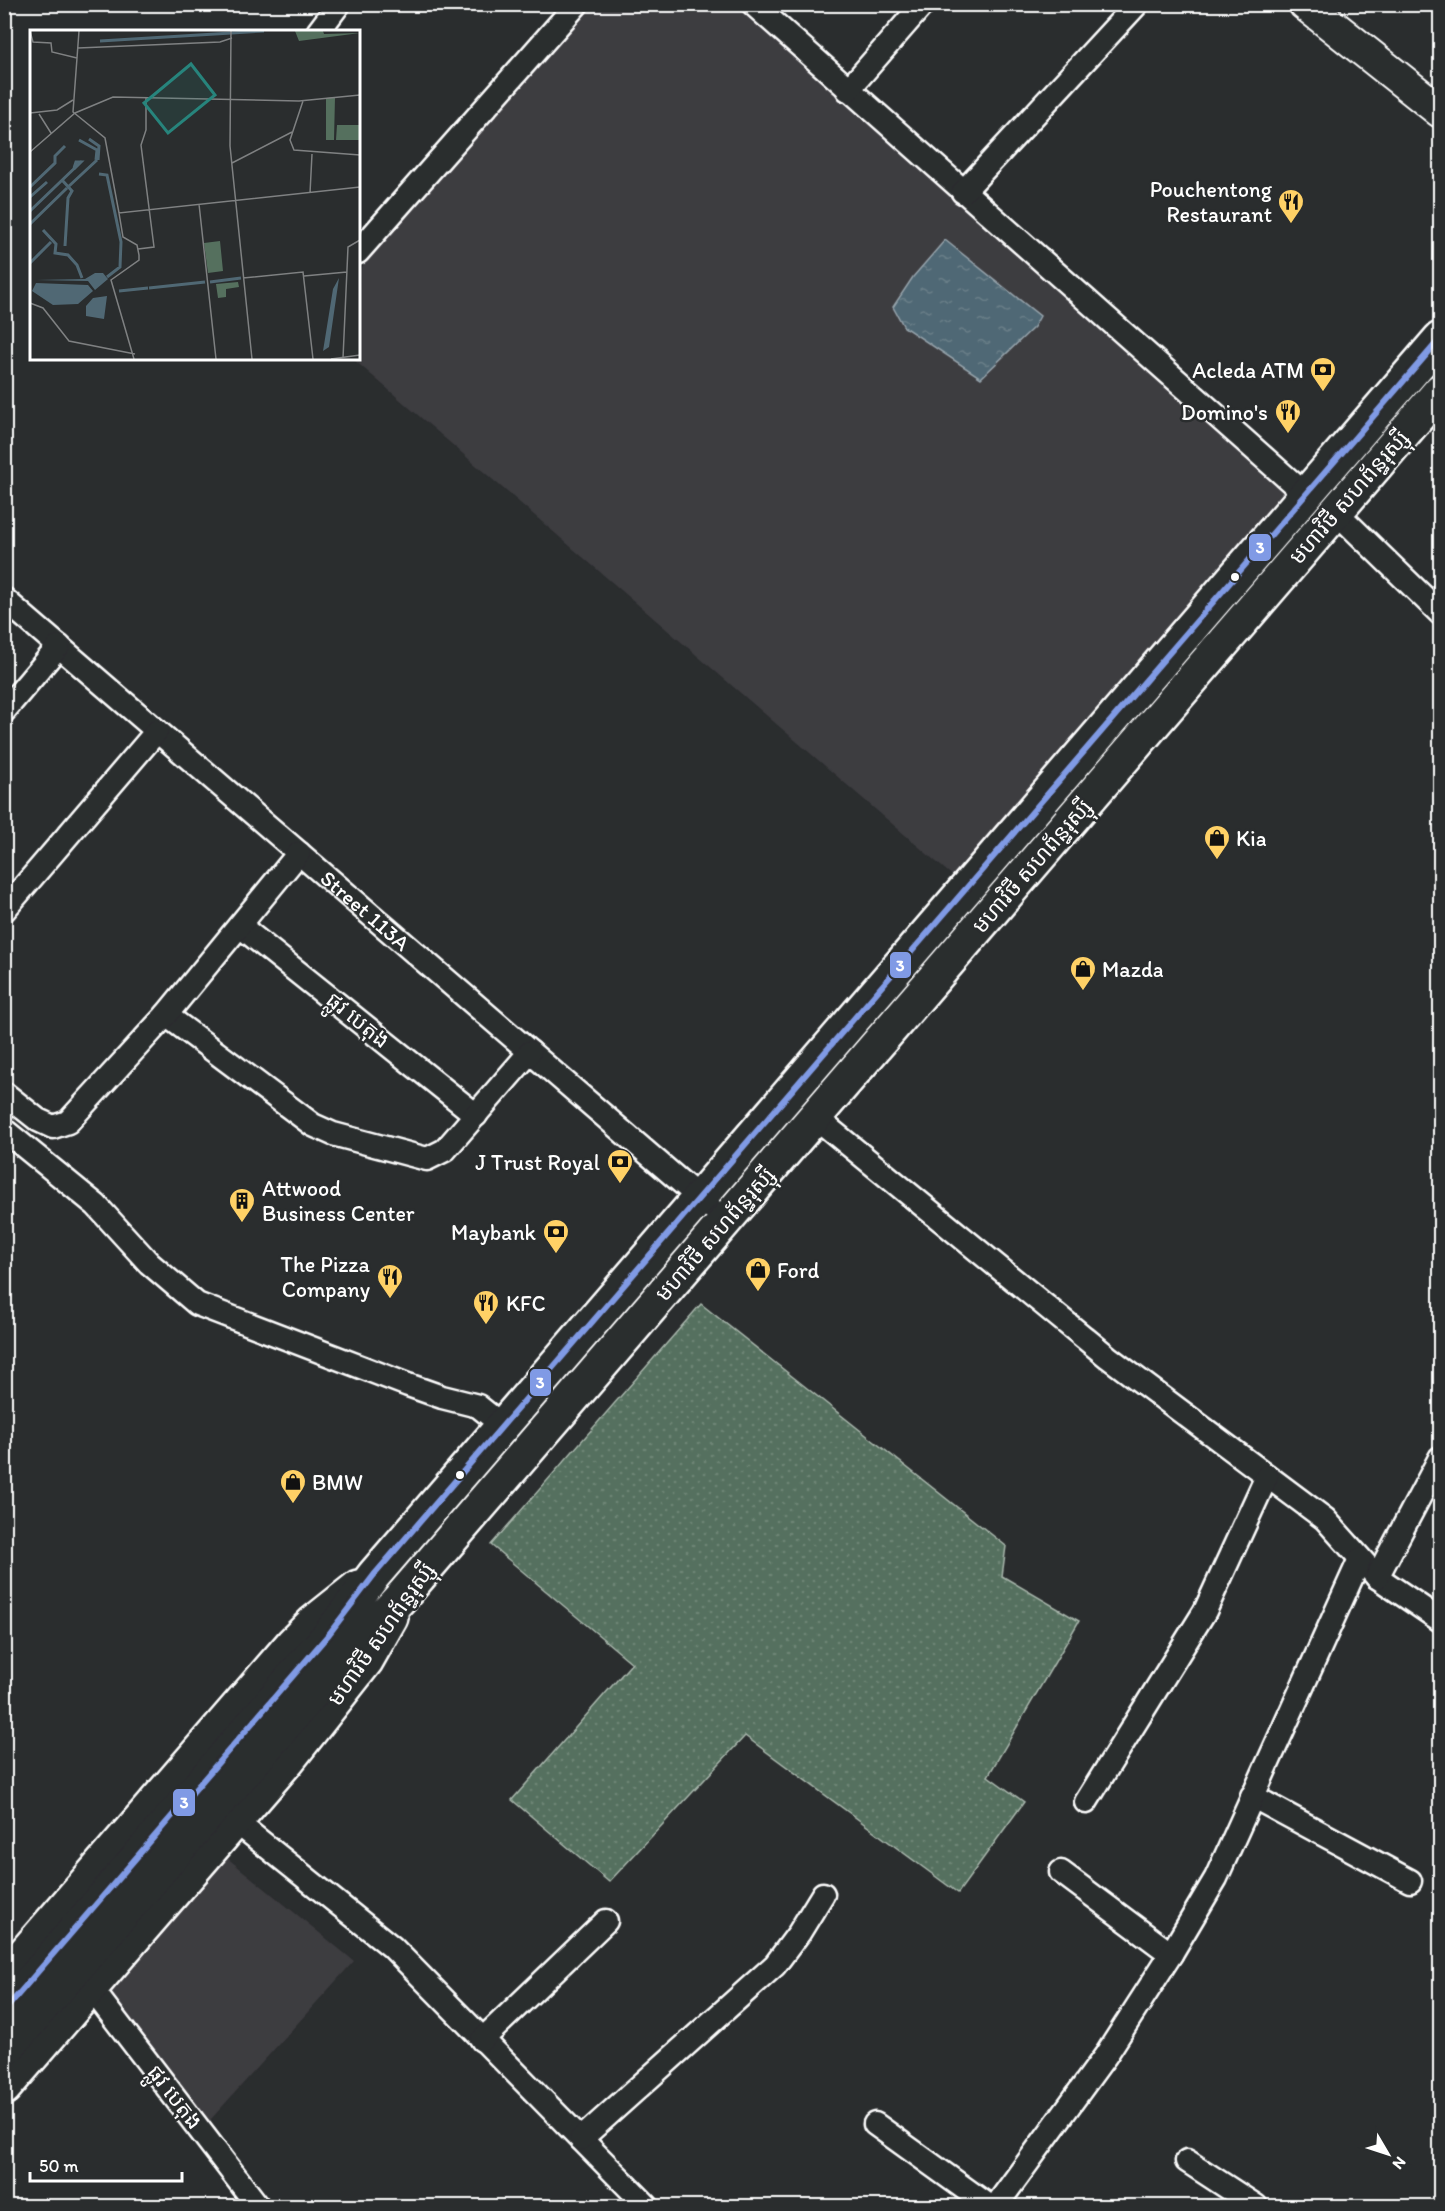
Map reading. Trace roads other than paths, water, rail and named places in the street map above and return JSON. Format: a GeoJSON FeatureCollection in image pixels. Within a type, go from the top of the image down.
{"type":"FeatureCollection","features":[{"type":"Feature","properties":{"kind":"main road","name":"មហាវិថី សហព័ន្ធរុស្ស៊ី"},"geometry":{"type":"LineString","coordinates":[[4,1977],[292,1644],[314,1622],[374,1575],[1440,339]]}},
{"type":"Feature","properties":{"kind":"main road","name":"មហាវិថី សហព័ន្ធរុស្ស៊ី"},"geometry":{"type":"LineString","coordinates":[[4,2088],[288,1760],[366,1661],[403,1595],[1440,391]]}},
{"type":"Feature","properties":{"kind":"main road"},"geometry":{"type":"LineString","coordinates":[[4,2052],[81,1944],[374,1575]]}},
{"type":"Feature","properties":{"kind":"main road"},"geometry":{"type":"LineString","coordinates":[[4,2012],[81,1944],[403,1595]]}},
{"type":"Feature","properties":{"kind":"street"},"geometry":{"type":"LineString","coordinates":[[320,30],[339,4]]}},
{"type":"Feature","properties":{"kind":"street"},"geometry":{"type":"LineString","coordinates":[[360,250],[576,4]]}},
{"type":"Feature","properties":{"kind":"street"},"geometry":{"type":"LineString","coordinates":[[753,4],[1305,495]]}},
{"type":"Feature","properties":{"kind":"street"},"geometry":{"type":"LineString","coordinates":[[848,90],[923,4]]}},
{"type":"Feature","properties":{"kind":"street"},"geometry":{"type":"LineString","coordinates":[[963,192],[1137,4]]}},
{"type":"Feature","properties":{"kind":"street"},"geometry":{"type":"LineString","coordinates":[[1305,4],[1440,111]]}},
{"type":"Feature","properties":{"kind":"street"},"geometry":{"type":"LineString","coordinates":[[1336,512],[1440,613]]}},
{"type":"Feature","properties":{"kind":"street","name":"Street 113A"},"geometry":{"type":"LineString","coordinates":[[4,599],[725,1221]]}},
{"type":"Feature","properties":{"kind":"street"},"geometry":{"type":"LineString","coordinates":[[4,711],[59,646]]}},
{"type":"Feature","properties":{"kind":"street"},"geometry":{"type":"LineString","coordinates":[[4,910],[158,731]]}},
{"type":"Feature","properties":{"kind":"street"},"geometry":{"type":"LineString","coordinates":[[4,1093],[39,1120],[53,1127],[68,1122],[166,1015],[299,853]]}},
{"type":"Feature","properties":{"kind":"street","name":"ផ្លូវ បេតុង"},"geometry":{"type":"LineString","coordinates":[[240,926],[476,1115]]}},
{"type":"Feature","properties":{"kind":"street"},"geometry":{"type":"LineString","coordinates":[[166,1015],[313,1125],[333,1134],[428,1159],[445,1150],[530,1052]]}},
{"type":"Feature","properties":{"kind":"street"},"geometry":{"type":"LineString","coordinates":[[815,1117],[1108,1357],[1325,1519],[1377,1577],[1440,1620]]}},
{"type":"Feature","properties":{"kind":"street"},"geometry":{"type":"LineString","coordinates":[[4,1130],[96,1205],[149,1263],[197,1304],[408,1384],[478,1406],[503,1426]]}},
{"type":"Feature","properties":{"kind":"street"},"geometry":{"type":"LineString","coordinates":[[1377,1577],[1440,1458]]}},
{"type":"Feature","properties":{"kind":"street"},"geometry":{"type":"LineString","coordinates":[[1086,1802],[1205,1611],[1267,1476]]}},
{"type":"Feature","properties":{"kind":"street"},"geometry":{"type":"LineString","coordinates":[[996,2206],[1106,2055],[1171,1954],[1216,1878],[1360,1558]]}},
{"type":"Feature","properties":{"kind":"street"},"geometry":{"type":"LineString","coordinates":[[1252,1796],[1410,1881]]}},
{"type":"Feature","properties":{"kind":"street"},"geometry":{"type":"LineString","coordinates":[[235,1821],[392,1947],[647,2206]]}},
{"type":"Feature","properties":{"kind":"street"},"geometry":{"type":"LineString","coordinates":[[1061,1872],[1171,1954]]}},
{"type":"Feature","properties":{"kind":"street"},"geometry":{"type":"LineString","coordinates":[[580,2139],[775,1965],[799,1933],[823,1894]]}},
{"type":"Feature","properties":{"kind":"street"},"geometry":{"type":"LineString","coordinates":[[482,2040],[606,1921]]}},
{"type":"Feature","properties":{"kind":"street","name":"ផ្លូវ បេតុង"},"geometry":{"type":"LineString","coordinates":[[91,1988],[258,2206]]}},
{"type":"Feature","properties":{"kind":"street"},"geometry":{"type":"LineString","coordinates":[[875,2124],[989,2206]]}},
{"type":"Feature","properties":{"kind":"street"},"geometry":{"type":"LineString","coordinates":[[1188,2161],[1254,2206]]}},
{"type":"Feature","properties":{"kind":"water"},"geometry":{"type":"Polygon","coordinates":[[[945,240],[1040,316],[1034,327],[981,378],[904,327],[893,307],[913,277],[945,240]]]}},
{"type":"Feature","properties":{"kind":"place","name":"Pouchentong Restaurant"},"geometry":{"type":"Point","coordinates":[1291,225]}},
{"type":"Feature","properties":{"kind":"place","name":"Acleda ATM"},"geometry":{"type":"Point","coordinates":[1323,393]}},
{"type":"Feature","properties":{"kind":"place","name":"Domino's"},"geometry":{"type":"Point","coordinates":[1288,435]}},
{"type":"Feature","properties":{"kind":"place","name":"Kia"},"geometry":{"type":"Point","coordinates":[1217,861]}},
{"type":"Feature","properties":{"kind":"place","name":"Mazda"},"geometry":{"type":"Point","coordinates":[1083,992]}},
{"type":"Feature","properties":{"kind":"place","name":"J Trust Royal"},"geometry":{"type":"Point","coordinates":[620,1185]}},
{"type":"Feature","properties":{"kind":"place","name":"Attwood Business Center"},"geometry":{"type":"Point","coordinates":[242,1224]}},
{"type":"Feature","properties":{"kind":"place","name":"Maybank"},"geometry":{"type":"Point","coordinates":[556,1255]}},
{"type":"Feature","properties":{"kind":"place","name":"Ford"},"geometry":{"type":"Point","coordinates":[758,1293]}},
{"type":"Feature","properties":{"kind":"place","name":"The Pizza Company"},"geometry":{"type":"Point","coordinates":[390,1300]}},
{"type":"Feature","properties":{"kind":"place","name":"KFC"},"geometry":{"type":"Point","coordinates":[486,1326]}},
{"type":"Feature","properties":{"kind":"place","name":"BMW"},"geometry":{"type":"Point","coordinates":[293,1505]}}]}
